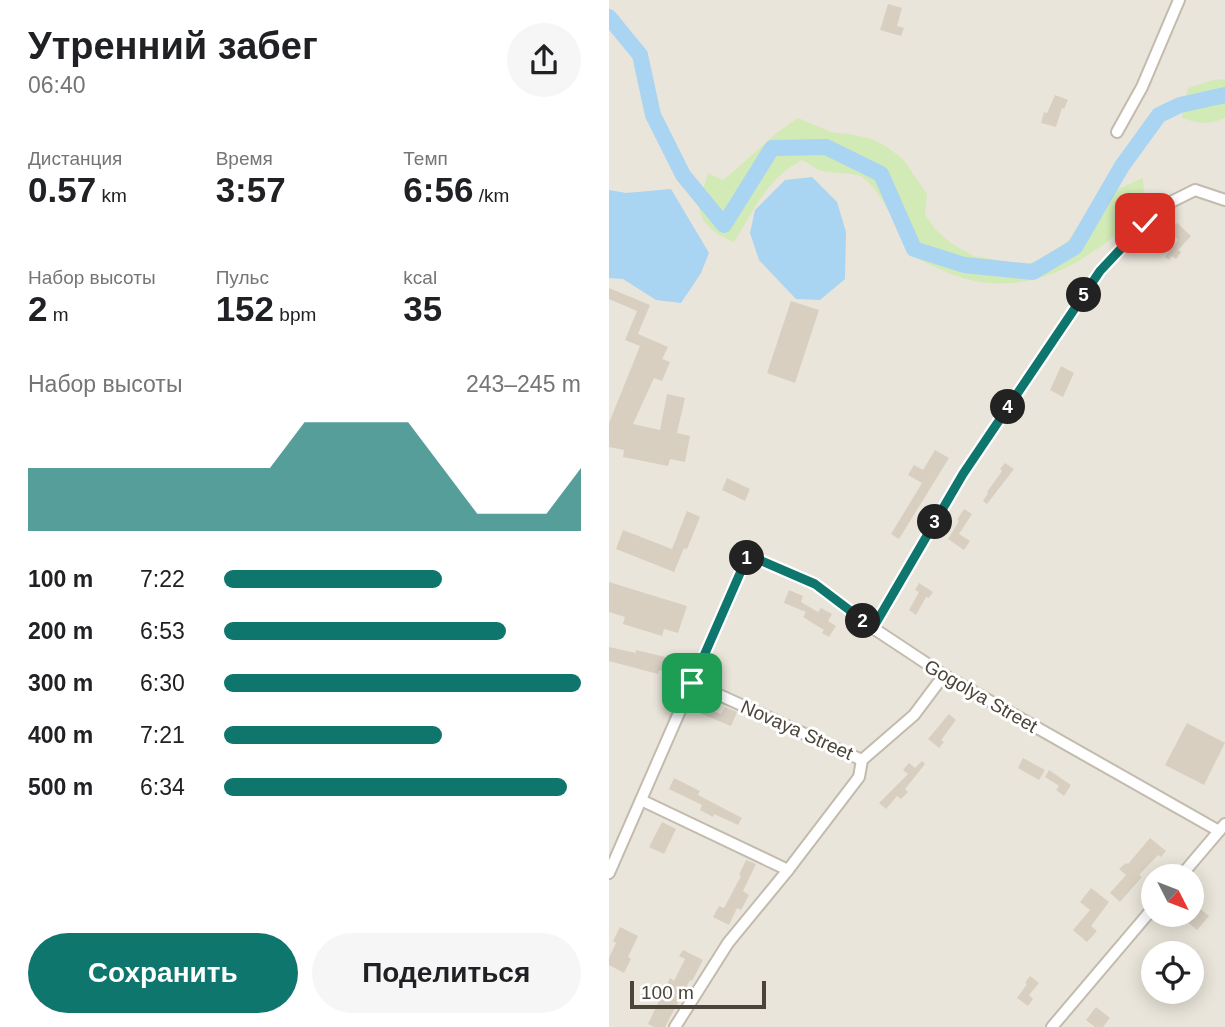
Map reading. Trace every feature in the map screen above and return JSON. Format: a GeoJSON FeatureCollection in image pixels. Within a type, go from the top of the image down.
{"type":"FeatureCollection","features":[{"type":"Feature","properties":{"kind":"street"},"geometry":{"type":"LineString","coordinates":[[1117,132],[1142,87],[1179,0]]}},
{"type":"Feature","properties":{"kind":"street"},"geometry":{"type":"LineString","coordinates":[[873,628],[963,474],[1100,271],[1145,223],[1169,204],[1195,190],[1225,200]]}},
{"type":"Feature","properties":{"kind":"street","name":"Gogolya Street"},"geometry":{"type":"LineString","coordinates":[[692,683],[748,555],[815,584],[873,628],[944,676],[1222,827]]}},
{"type":"Feature","properties":{"kind":"street","name":"Novaya Street"},"geometry":{"type":"LineString","coordinates":[[675,1027],[728,943],[859,777],[862,760],[914,715],[944,676]]}},
{"type":"Feature","properties":{"kind":"street"},"geometry":{"type":"LineString","coordinates":[[609,873],[692,683]]}},
{"type":"Feature","properties":{"kind":"street","name":"Novaya Street"},"geometry":{"type":"LineString","coordinates":[[692,683],[862,760]]}},
{"type":"Feature","properties":{"kind":"street"},"geometry":{"type":"LineString","coordinates":[[641,800],[788,870]]}},
{"type":"Feature","properties":{"kind":"street"},"geometry":{"type":"LineString","coordinates":[[1191,864],[1222,827]]}},
{"type":"Feature","properties":{"kind":"street"},"geometry":{"type":"LineString","coordinates":[[1052,1027],[1141,922]]}},
{"type":"Feature","properties":{"kind":"shaded area"},"geometry":{"type":"Polygon","coordinates":[[[609,0],[1225,0],[1225,1027],[609,1027],[609,0]]]}},
{"type":"Feature","properties":{"kind":"green space"},"geometry":{"type":"Polygon","coordinates":[[[1225,79],[1225,118],[1204,123],[1182,118],[1188,88],[1225,79]]]}},
{"type":"Feature","properties":{"kind":"green space"},"geometry":{"type":"Polygon","coordinates":[[[798,118],[831,132],[872,139],[903,159],[927,194],[925,215],[936,230],[952,244],[974,256],[1025,265],[1045,257],[1068,241],[1104,189],[1118,189],[1143,178],[1144,194],[1113,237],[1074,264],[1038,278],[1001,284],[963,278],[922,261],[908,250],[882,199],[862,177],[821,171],[802,160],[770,186],[734,242],[716,233],[703,219],[699,207],[708,173],[723,180],[798,118]]]}},
{"type":"Feature","properties":{"kind":"water"},"geometry":{"type":"Polygon","coordinates":[[[812,177],[837,202],[846,232],[845,279],[820,300],[796,299],[759,260],[750,233],[755,210],[785,180],[812,177]]]}},
{"type":"Feature","properties":{"kind":"water"},"geometry":{"type":"Polygon","coordinates":[[[671,189],[709,253],[701,273],[681,303],[656,300],[623,279],[609,278],[609,190],[626,193],[671,189]]]}},
{"type":"Feature","properties":{"kind":"building"},"geometry":{"type":"Polygon","coordinates":[[[888,4],[902,8],[897,26],[904,28],[901,36],[880,30],[888,4]]]}},
{"type":"Feature","properties":{"kind":"building"},"geometry":{"type":"Polygon","coordinates":[[[1055,95],[1068,100],[1064,109],[1062,108],[1056,127],[1041,123],[1044,112],[1047,113],[1055,95]]]}},
{"type":"Feature","properties":{"kind":"building"},"geometry":{"type":"Polygon","coordinates":[[[1177,223],[1191,236],[1178,250],[1181,252],[1176,259],[1172,256],[1169,260],[1165,257],[1178,240],[1169,231],[1177,223]]]}},
{"type":"Feature","properties":{"kind":"building"},"geometry":{"type":"Polygon","coordinates":[[[609,288],[650,305],[638,334],[668,347],[662,359],[670,362],[662,381],[654,378],[633,424],[660,430],[667,394],[685,398],[677,433],[690,436],[685,462],[670,459],[668,466],[623,457],[624,450],[609,447],[609,423],[640,346],[625,340],[637,311],[609,299],[609,288]]]}},
{"type":"Feature","properties":{"kind":"building"},"geometry":{"type":"Polygon","coordinates":[[[791,301],[819,310],[795,383],[767,373],[791,301]]]}},
{"type":"Feature","properties":{"kind":"building"},"geometry":{"type":"Polygon","coordinates":[[[1061,366],[1074,373],[1063,397],[1050,390],[1061,366]]]}},
{"type":"Feature","properties":{"kind":"building"},"geometry":{"type":"Polygon","coordinates":[[[935,450],[949,458],[899,539],[891,534],[922,483],[908,475],[914,465],[923,470],[935,450]]]}},
{"type":"Feature","properties":{"kind":"building"},"geometry":{"type":"Polygon","coordinates":[[[1005,463],[1014,469],[987,504],[983,501],[1005,463]]]}},
{"type":"Feature","properties":{"kind":"building"},"geometry":{"type":"Polygon","coordinates":[[[727,478],[750,489],[745,501],[722,490],[727,478]]]}},
{"type":"Feature","properties":{"kind":"building"},"geometry":{"type":"Polygon","coordinates":[[[964,509],[972,514],[959,534],[970,541],[964,550],[948,539],[964,509]]]}},
{"type":"Feature","properties":{"kind":"building"},"geometry":{"type":"Polygon","coordinates":[[[687,511],[700,517],[674,572],[616,549],[623,530],[672,549],[687,511]]]}},
{"type":"Feature","properties":{"kind":"building"},"geometry":{"type":"Polygon","coordinates":[[[609,582],[687,606],[678,633],[664,629],[662,636],[623,624],[625,617],[609,612],[609,582]]]}},
{"type":"Feature","properties":{"kind":"building"},"geometry":{"type":"Polygon","coordinates":[[[919,583],[933,592],[929,598],[926,597],[916,615],[909,610],[919,592],[915,590],[919,583]]]}},
{"type":"Feature","properties":{"kind":"building"},"geometry":{"type":"Polygon","coordinates":[[[789,590],[803,596],[801,602],[818,612],[821,608],[832,614],[828,621],[836,626],[829,637],[822,633],[824,630],[803,617],[806,612],[784,603],[789,590]]]}},
{"type":"Feature","properties":{"kind":"building"},"geometry":{"type":"Polygon","coordinates":[[[609,647],[678,660],[672,675],[659,670],[658,674],[609,661],[609,647]]]}},
{"type":"Feature","properties":{"kind":"building"},"geometry":{"type":"Polygon","coordinates":[[[699,706],[721,714],[725,707],[737,712],[731,726],[697,712],[699,706]]]}},
{"type":"Feature","properties":{"kind":"building"},"geometry":{"type":"Polygon","coordinates":[[[949,714],[956,720],[941,740],[944,742],[939,748],[928,739],[949,714]]]}},
{"type":"Feature","properties":{"kind":"building"},"geometry":{"type":"Polygon","coordinates":[[[1187,723],[1225,743],[1204,785],[1165,765],[1187,723]]]}},
{"type":"Feature","properties":{"kind":"building"},"geometry":{"type":"Polygon","coordinates":[[[1023,758],[1045,770],[1039,780],[1018,768],[1023,758]]]}},
{"type":"Feature","properties":{"kind":"building"},"geometry":{"type":"Polygon","coordinates":[[[922,761],[925,764],[905,789],[908,792],[901,799],[897,796],[886,809],[879,803],[908,774],[903,770],[909,763],[915,768],[922,761]]]}},
{"type":"Feature","properties":{"kind":"building"},"geometry":{"type":"Polygon","coordinates":[[[1049,770],[1071,785],[1064,796],[1056,790],[1059,786],[1045,777],[1049,770]]]}},
{"type":"Feature","properties":{"kind":"building"},"geometry":{"type":"Polygon","coordinates":[[[674,778],[700,791],[698,795],[742,818],[738,825],[714,814],[713,817],[700,810],[702,805],[669,789],[674,778]]]}},
{"type":"Feature","properties":{"kind":"building"},"geometry":{"type":"Polygon","coordinates":[[[662,822],[676,829],[664,854],[649,847],[662,822]]]}},
{"type":"Feature","properties":{"kind":"building"},"geometry":{"type":"Polygon","coordinates":[[[1150,838],[1166,851],[1149,864],[1141,864],[1141,878],[1120,902],[1110,893],[1126,875],[1119,869],[1128,864],[1150,838]]]}},
{"type":"Feature","properties":{"kind":"building"},"geometry":{"type":"Polygon","coordinates":[[[746,860],[756,864],[743,891],[749,895],[741,910],[737,908],[729,925],[713,917],[719,906],[724,908],[741,876],[739,875],[746,860]]]}},
{"type":"Feature","properties":{"kind":"building"},"geometry":{"type":"Polygon","coordinates":[[[1091,888],[1109,902],[1091,926],[1097,931],[1087,942],[1073,930],[1090,910],[1080,902],[1091,888]]]}},
{"type":"Feature","properties":{"kind":"building"},"geometry":{"type":"Polygon","coordinates":[[[620,927],[638,936],[624,973],[609,965],[609,958],[616,943],[613,941],[620,927]]]}},
{"type":"Feature","properties":{"kind":"building"},"geometry":{"type":"Polygon","coordinates":[[[683,950],[703,960],[665,1027],[654,1027],[648,1024],[670,978],[674,981],[685,959],[679,956],[683,950]]]}},
{"type":"Feature","properties":{"kind":"building"},"geometry":{"type":"Polygon","coordinates":[[[1030,976],[1039,983],[1029,995],[1033,999],[1028,1006],[1017,998],[1030,976]]]}},
{"type":"Feature","properties":{"kind":"building"},"geometry":{"type":"Polygon","coordinates":[[[1096,1007],[1110,1018],[1103,1027],[1095,1027],[1086,1020],[1096,1007]]]}},
{"type":"Feature","properties":{"kind":"waterway"},"geometry":{"type":"LineString","coordinates":[[609,17],[640,55],[653,115],[683,175],[724,225],[772,148],[826,147],[881,174],[914,249],[964,265],[1033,272],[1075,247],[1122,166],[1159,115],[1180,105],[1225,95]]}},
{"type":"Feature","properties":{"kind":"route"},"geometry":{"type":"LineString","coordinates":[[692,683],[748,555],[815,584],[873,628],[963,474],[1100,271],[1145,223]]}}]}
